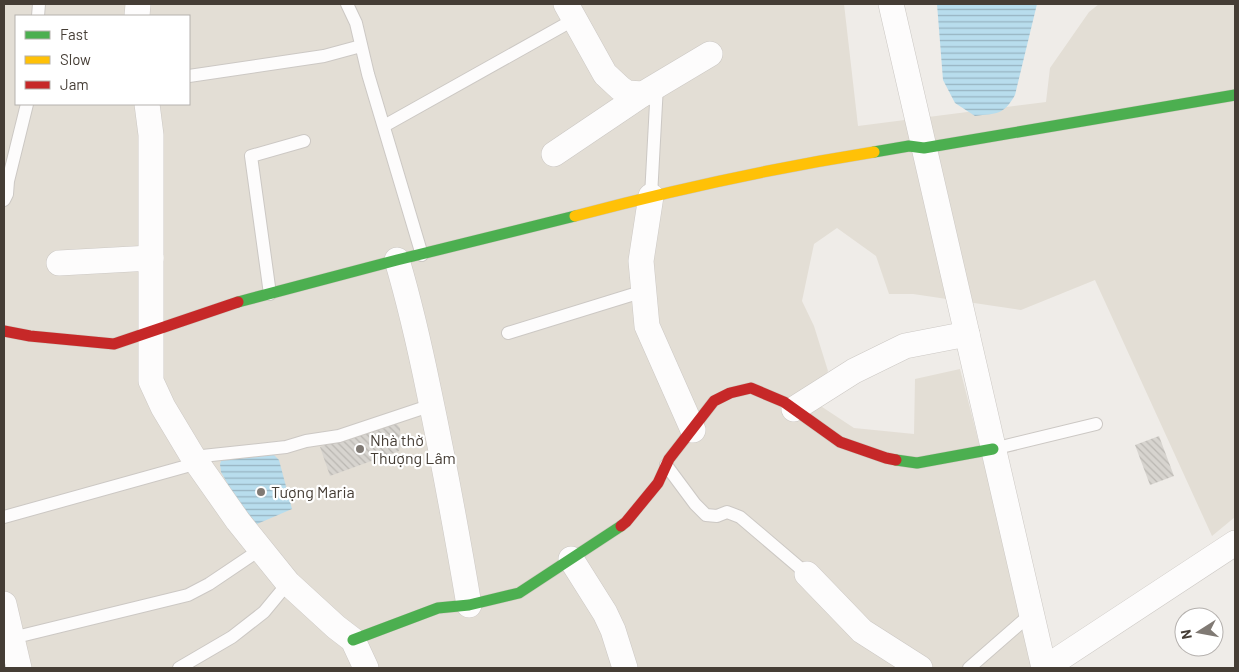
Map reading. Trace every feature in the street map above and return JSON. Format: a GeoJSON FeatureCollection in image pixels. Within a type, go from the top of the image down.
{"type":"FeatureCollection","features":[{"type":"Feature","properties":{"kind":"street"},"geometry":{"type":"LineString","coordinates":[[891,4],[1045,668],[1235,543]]}},
{"type":"Feature","properties":{"kind":"street"},"geometry":{"type":"LineString","coordinates":[[570,11],[605,74],[627,93],[650,89]]}},
{"type":"Feature","properties":{"kind":"street"},"geometry":{"type":"LineString","coordinates":[[554,154],[650,89],[710,54]]}},
{"type":"Feature","properties":{"kind":"street"},"geometry":{"type":"LineString","coordinates":[[4,331],[30,336],[114,344],[232,304],[651,196],[835,158],[909,146],[924,148],[1235,95]]}},
{"type":"Feature","properties":{"kind":"street"},"geometry":{"type":"LineString","coordinates":[[147,105],[151,134],[151,381],[163,407],[195,460],[238,521],[288,583],[336,628],[353,640],[366,668]]}},
{"type":"Feature","properties":{"kind":"street"},"geometry":{"type":"LineString","coordinates":[[651,196],[641,261],[648,326],[693,430]]}},
{"type":"Feature","properties":{"kind":"street"},"geometry":{"type":"LineString","coordinates":[[59,263],[150,258]]}},
{"type":"Feature","properties":{"kind":"street"},"geometry":{"type":"LineString","coordinates":[[397,260],[410,302],[432,405],[451,495],[470,605]]}},
{"type":"Feature","properties":{"kind":"street"},"geometry":{"type":"LineString","coordinates":[[794,409],[854,371],[905,346],[967,334]]}},
{"type":"Feature","properties":{"kind":"street"},"geometry":{"type":"LineString","coordinates":[[353,640],[438,608],[470,605],[519,593],[571,559],[626,522],[658,483],[669,459],[714,401],[730,392],[751,388],[784,402],[840,442],[886,458],[917,463],[994,449]]}},
{"type":"Feature","properties":{"kind":"street"},"geometry":{"type":"LineString","coordinates":[[571,559],[605,613],[613,630],[624,668]]}},
{"type":"Feature","properties":{"kind":"street"},"geometry":{"type":"LineString","coordinates":[[806,574],[862,631],[920,668]]}},
{"type":"Feature","properties":{"kind":"street"},"geometry":{"type":"LineString","coordinates":[[4,604],[13,656]]}},
{"type":"Feature","properties":{"kind":"lane"},"geometry":{"type":"LineString","coordinates":[[346,4],[356,23],[422,255]]}},
{"type":"Feature","properties":{"kind":"lane"},"geometry":{"type":"LineString","coordinates":[[384,126],[570,11]]}},
{"type":"Feature","properties":{"kind":"lane"},"geometry":{"type":"LineString","coordinates":[[190,76],[324,56],[361,46]]}},
{"type":"Feature","properties":{"kind":"lane"},"geometry":{"type":"LineString","coordinates":[[650,89],[651,196]]}},
{"type":"Feature","properties":{"kind":"lane"},"geometry":{"type":"LineString","coordinates":[[4,200],[7,194],[8,181],[26,105]]}},
{"type":"Feature","properties":{"kind":"lane"},"geometry":{"type":"LineString","coordinates":[[270,294],[250,156],[304,141]]}},
{"type":"Feature","properties":{"kind":"lane"},"geometry":{"type":"LineString","coordinates":[[508,333],[644,291]]}},
{"type":"Feature","properties":{"kind":"lane"},"geometry":{"type":"LineString","coordinates":[[4,516],[195,460],[286,447],[306,441],[340,436],[432,405]]}},
{"type":"Feature","properties":{"kind":"lane"},"geometry":{"type":"LineString","coordinates":[[994,449],[1096,424]]}},
{"type":"Feature","properties":{"kind":"lane"},"geometry":{"type":"LineString","coordinates":[[666,465],[706,516],[717,516],[727,512],[740,517],[806,574]]}},
{"type":"Feature","properties":{"kind":"lane"},"geometry":{"type":"LineString","coordinates":[[13,656],[188,594],[209,584],[261,549]]}},
{"type":"Feature","properties":{"kind":"lane"},"geometry":{"type":"LineString","coordinates":[[179,668],[232,637],[264,612],[288,583]]}},
{"type":"Feature","properties":{"kind":"lane"},"geometry":{"type":"LineString","coordinates":[[969,668],[1031,614]]}},
{"type":"Feature","properties":{"kind":"shaded area"},"geometry":{"type":"Polygon","coordinates":[[[4,4],[844,4],[858,126],[1046,102],[1050,68],[1089,12],[1099,4],[1235,4],[1235,517],[1212,536],[1095,280],[1021,310],[913,294],[889,294],[876,256],[837,228],[814,244],[802,301],[814,326],[828,371],[810,399],[854,428],[914,434],[915,379],[960,369],[1033,655],[1030,668],[4,668],[4,4]]]}},
{"type":"Feature","properties":{"kind":"water"},"geometry":{"type":"Polygon","coordinates":[[[937,4],[1037,4],[1015,95],[1003,110],[994,114],[975,116],[955,103],[943,80],[937,4]]]}},
{"type":"Feature","properties":{"kind":"water"},"geometry":{"type":"Polygon","coordinates":[[[274,455],[279,460],[292,509],[257,524],[248,520],[221,472],[220,464],[222,458],[229,456],[274,455]]]}},
{"type":"Feature","properties":{"kind":"building","name":"Nhà thờ Thượng Lâm"},"geometry":{"type":"Polygon","coordinates":[[[385,422],[395,422],[400,428],[401,444],[399,451],[330,476],[320,447],[385,422]]]}},
{"type":"Feature","properties":{"kind":"building"},"geometry":{"type":"Polygon","coordinates":[[[1159,436],[1174,476],[1150,485],[1135,445],[1159,436]]]}},
{"type":"Feature","properties":{"kind":"traffic: fast"},"geometry":{"type":"LineString","coordinates":[[874,152],[909,146],[924,148],[1235,95]]}},
{"type":"Feature","properties":{"kind":"traffic: fast"},"geometry":{"type":"LineString","coordinates":[[238,302],[575,216]]}},
{"type":"Feature","properties":{"kind":"traffic: fast"},"geometry":{"type":"LineString","coordinates":[[896,460],[917,463],[993,449]]}},
{"type":"Feature","properties":{"kind":"traffic: fast"},"geometry":{"type":"LineString","coordinates":[[353,640],[438,608],[469,605],[519,593],[621,526]]}},
{"type":"Feature","properties":{"kind":"traffic: slow"},"geometry":{"type":"LineString","coordinates":[[575,216],[723,180],[874,152]]}},
{"type":"Feature","properties":{"kind":"traffic: jam"},"geometry":{"type":"LineString","coordinates":[[4,331],[30,336],[114,344],[238,302]]}},
{"type":"Feature","properties":{"kind":"traffic: jam"},"geometry":{"type":"LineString","coordinates":[[621,526],[658,483],[669,459],[714,401],[730,393],[751,388],[784,402],[840,442],[896,460]]}},
{"type":"Feature","properties":{"kind":"place","name":"Nhà thờ Thượng Lâm"},"geometry":{"type":"Point","coordinates":[360,449]}},
{"type":"Feature","properties":{"kind":"place","name":"Tượng Maria"},"geometry":{"type":"Point","coordinates":[261,492]}}]}
